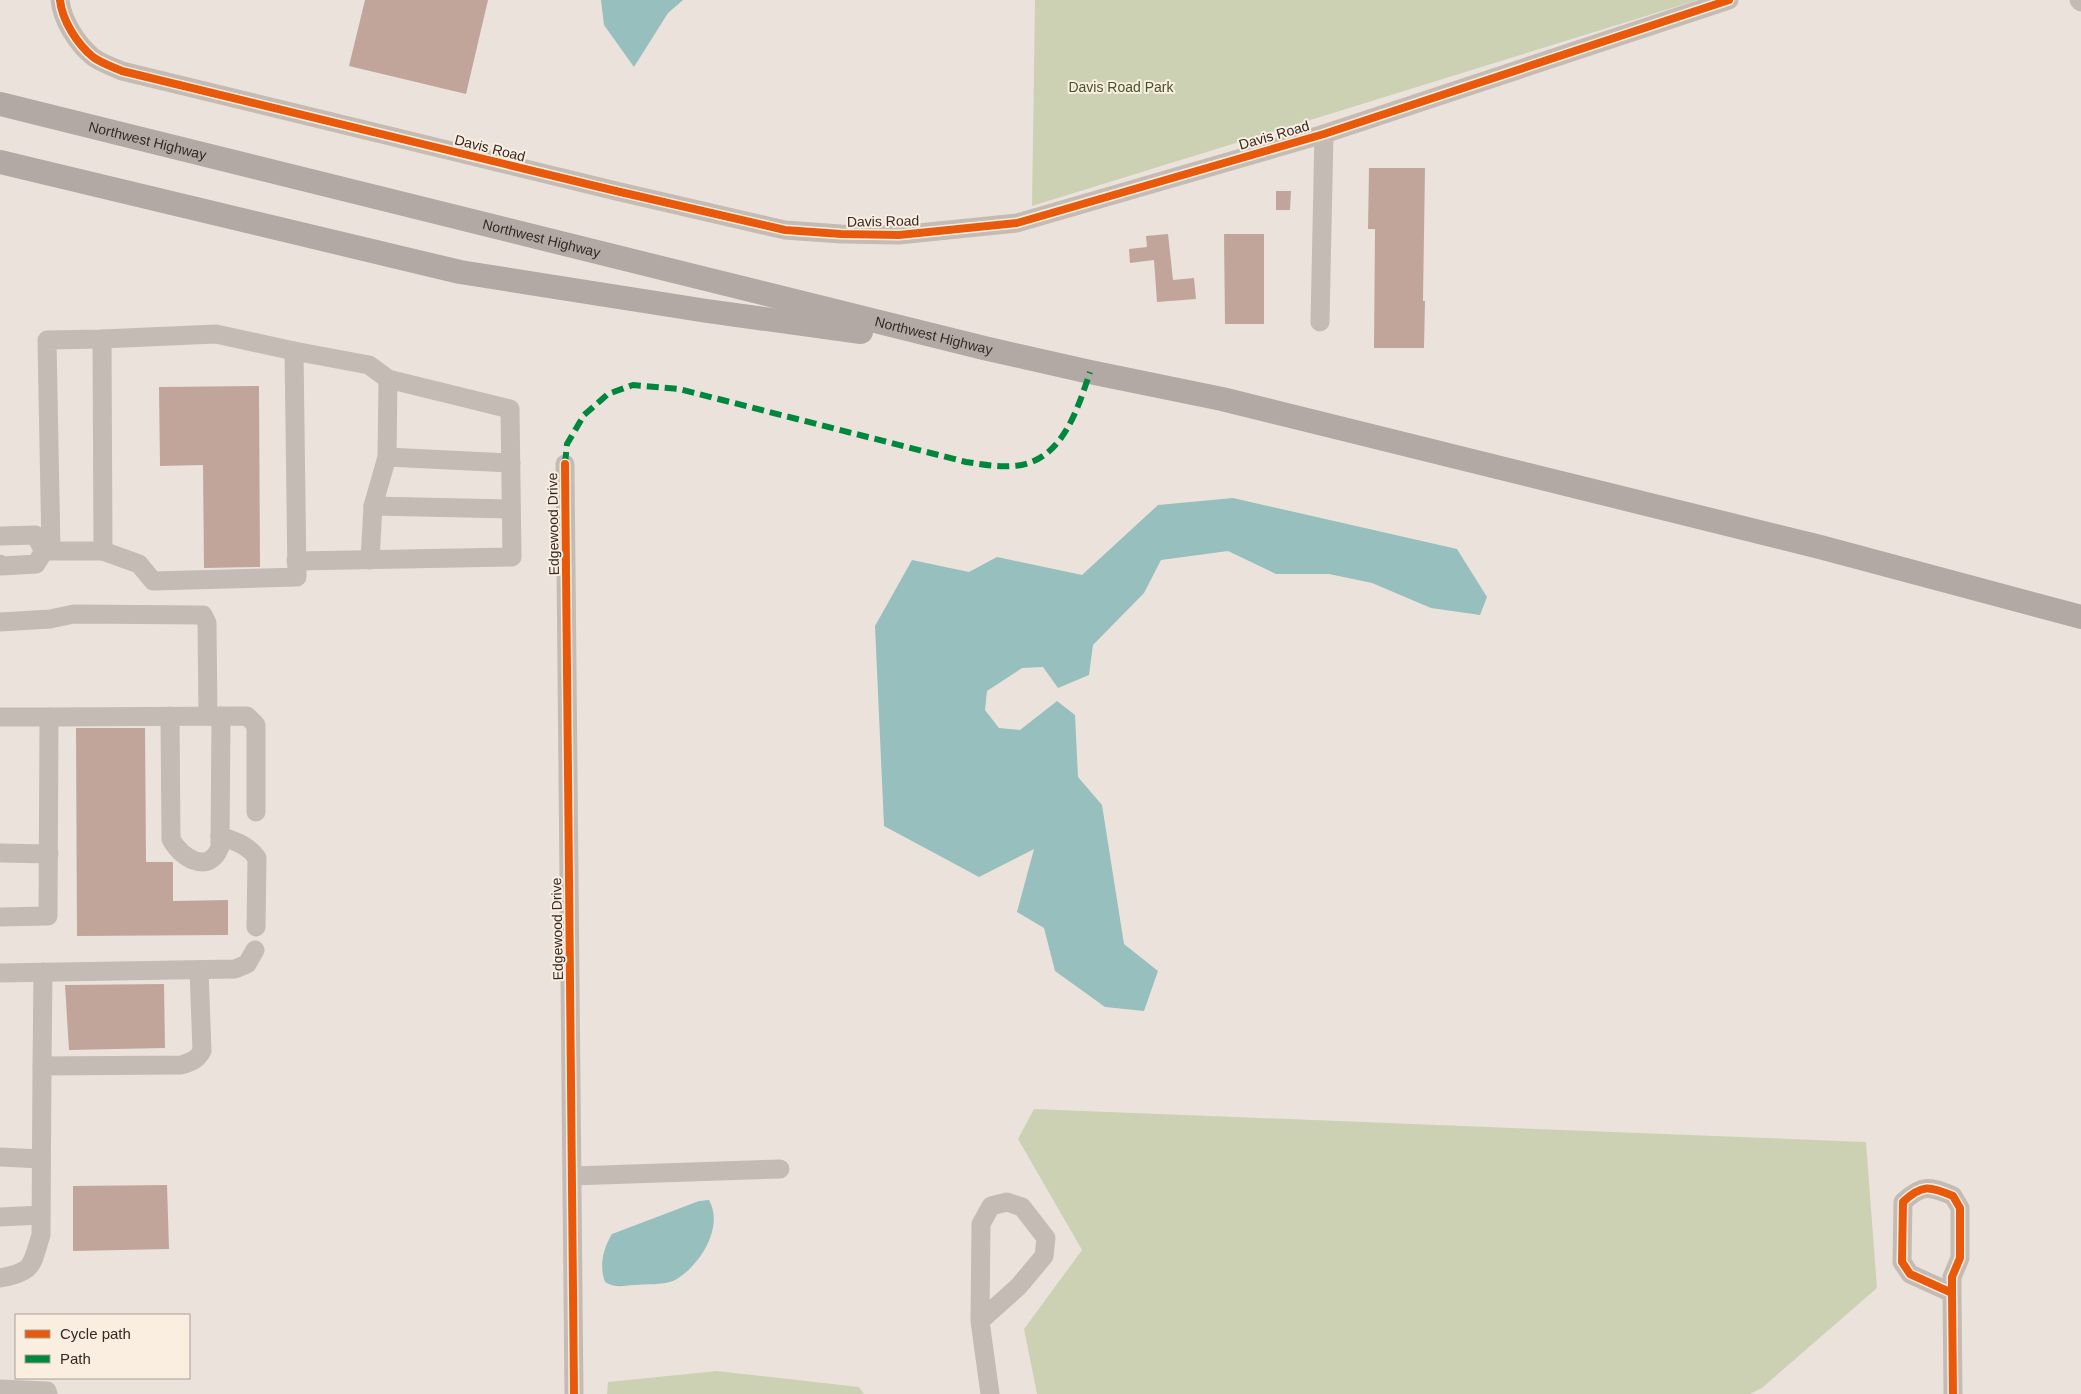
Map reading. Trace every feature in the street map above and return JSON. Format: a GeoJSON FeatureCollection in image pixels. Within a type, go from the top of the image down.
{"type":"FeatureCollection","features":[{"type":"Feature","properties":{"kind":"main road","name":"Northwest Highway"},"geometry":{"type":"LineString","coordinates":[[0,104],[984,348]]}},
{"type":"Feature","properties":{"kind":"main road","name":"Northwest Highway"},"geometry":{"type":"LineString","coordinates":[[0,162],[460,272],[707,311],[984,348]]}},
{"type":"Feature","properties":{"kind":"main road"},"geometry":{"type":"LineString","coordinates":[[984,348],[1222,399],[1820,547],[2081,617]]}},
{"type":"Feature","properties":{"kind":"street","name":"Davis Road"},"geometry":{"type":"LineString","coordinates":[[60,0],[61,12],[74,35],[93,57],[122,71],[784,230],[841,234],[900,235],[1017,223],[1324,134],[1730,0]]}},
{"type":"Feature","properties":{"kind":"street"},"geometry":{"type":"LineString","coordinates":[[1320,322],[1324,134]]}},
{"type":"Feature","properties":{"kind":"street"},"geometry":{"type":"LineString","coordinates":[[0,564],[2,566],[36,564],[48,550],[47,340],[102,340],[216,334],[369,365],[388,379],[510,409],[512,557],[296,561]]}},
{"type":"Feature","properties":{"kind":"street"},"geometry":{"type":"LineString","coordinates":[[102,340],[103,550]]}},
{"type":"Feature","properties":{"kind":"street"},"geometry":{"type":"LineString","coordinates":[[0,536],[35,535],[48,550],[103,550],[139,564],[153,581],[297,577],[294,351]]}},
{"type":"Feature","properties":{"kind":"street"},"geometry":{"type":"LineString","coordinates":[[370,560],[373,506],[386,457],[388,379]]}},
{"type":"Feature","properties":{"kind":"street"},"geometry":{"type":"LineString","coordinates":[[386,457],[511,463]]}},
{"type":"Feature","properties":{"kind":"street","name":"Edgewood Drive"},"geometry":{"type":"LineString","coordinates":[[565,464],[574,1394]]}},
{"type":"Feature","properties":{"kind":"street"},"geometry":{"type":"LineString","coordinates":[[373,506],[511,509]]}},
{"type":"Feature","properties":{"kind":"street"},"geometry":{"type":"LineString","coordinates":[[0,622],[50,619],[74,614],[203,615],[207,623],[220,836],[217,854],[209,861],[198,862],[186,858],[175,848],[171,839],[170,716]]}},
{"type":"Feature","properties":{"kind":"street"},"geometry":{"type":"LineString","coordinates":[[0,917],[48,916],[49,716]]}},
{"type":"Feature","properties":{"kind":"street"},"geometry":{"type":"LineString","coordinates":[[0,717],[246,716],[256,725],[256,812]]}},
{"type":"Feature","properties":{"kind":"street"},"geometry":{"type":"LineString","coordinates":[[220,836],[241,844],[252,851],[257,858],[256,927]]}},
{"type":"Feature","properties":{"kind":"street"},"geometry":{"type":"LineString","coordinates":[[0,853],[48,854]]}},
{"type":"Feature","properties":{"kind":"street"},"geometry":{"type":"LineString","coordinates":[[0,973],[234,970],[247,964],[255,950]]}},
{"type":"Feature","properties":{"kind":"street"},"geometry":{"type":"LineString","coordinates":[[42,1066],[181,1065],[192,1062],[202,1051],[199,970]]}},
{"type":"Feature","properties":{"kind":"street"},"geometry":{"type":"LineString","coordinates":[[0,1278],[23,1273],[33,1261],[41,1235],[42,972]]}},
{"type":"Feature","properties":{"kind":"street"},"geometry":{"type":"LineString","coordinates":[[0,1157],[41,1159]]}},
{"type":"Feature","properties":{"kind":"street"},"geometry":{"type":"LineString","coordinates":[[572,1176],[780,1169]]}},
{"type":"Feature","properties":{"kind":"street"},"geometry":{"type":"LineString","coordinates":[[1952,1293],[1910,1274],[1902,1262],[1903,1202],[1913,1192],[1926,1187],[1953,1196],[1960,1208],[1960,1258],[1952,1277],[1953,1394]]}},
{"type":"Feature","properties":{"kind":"street"},"geometry":{"type":"LineString","coordinates":[[980,1321],[1019,1286],[1044,1256],[1046,1238],[1022,1207],[1008,1202],[991,1206],[981,1224],[980,1321],[990,1394]]}},
{"type":"Feature","properties":{"kind":"street"},"geometry":{"type":"LineString","coordinates":[[0,1217],[41,1215]]}},
{"type":"Feature","properties":{"kind":"street"},"geometry":{"type":"LineString","coordinates":[[0,1389],[47,1391],[48,1394]]}},
{"type":"Feature","properties":{"kind":"green space","name":"Davis Road Park"},"geometry":{"type":"Polygon","coordinates":[[[1035,0],[1698,0],[1032,206],[1035,0]]]}},
{"type":"Feature","properties":{"kind":"green space"},"geometry":{"type":"Polygon","coordinates":[[[1034,1109],[1866,1142],[1877,1288],[1762,1388],[1750,1394],[1037,1394],[1024,1329],[1082,1250],[1018,1139],[1034,1109]]]}},
{"type":"Feature","properties":{"kind":"green space"},"geometry":{"type":"Polygon","coordinates":[[[717,1371],[859,1387],[864,1394],[607,1394],[608,1382],[717,1371]]]}},
{"type":"Feature","properties":{"kind":"water"},"geometry":{"type":"Polygon","coordinates":[[[601,0],[683,0],[668,13],[634,67],[604,25],[601,0]]]}},
{"type":"Feature","properties":{"kind":"water"},"geometry":{"type":"Polygon","coordinates":[[[1233,498],[1457,549],[1487,597],[1480,615],[1431,608],[1372,583],[1329,574],[1276,574],[1228,551],[1161,560],[1144,593],[1093,645],[1089,675],[1058,688],[1043,667],[1022,668],[987,691],[985,710],[999,728],[1020,730],[1057,701],[1075,715],[1078,777],[1102,805],[1124,944],[1158,971],[1144,1011],[1105,1007],[1055,971],[1044,928],[1017,912],[1034,849],[979,877],[884,826],[875,626],[912,560],[969,572],[997,557],[1082,575],[1158,505],[1233,498]]]}},
{"type":"Feature","properties":{"kind":"water"},"geometry":{"type":"Polygon","coordinates":[[[709,1200],[713,1211],[714,1223],[711,1235],[700,1257],[682,1275],[673,1281],[659,1284],[619,1286],[605,1282],[602,1263],[606,1245],[612,1234],[699,1201],[709,1200]]]}},
{"type":"Feature","properties":{"kind":"building"},"geometry":{"type":"Polygon","coordinates":[[[365,0],[488,0],[466,94],[349,66],[365,0]]]}},
{"type":"Feature","properties":{"kind":"building"},"geometry":{"type":"Polygon","coordinates":[[[1369,168],[1425,168],[1424,348],[1374,348],[1375,229],[1368,229],[1369,168]]]}},
{"type":"Feature","properties":{"kind":"building"},"geometry":{"type":"Polygon","coordinates":[[[1276,191],[1291,191],[1290,210],[1276,210],[1276,191]]]}},
{"type":"Feature","properties":{"kind":"building"},"geometry":{"type":"Polygon","coordinates":[[[1168,234],[1173,280],[1194,278],[1196,299],[1157,302],[1154,260],[1130,263],[1129,249],[1147,247],[1146,236],[1168,234]]]}},
{"type":"Feature","properties":{"kind":"building"},"geometry":{"type":"Polygon","coordinates":[[[1224,234],[1264,234],[1264,324],[1225,324],[1224,234]]]}},
{"type":"Feature","properties":{"kind":"building"},"geometry":{"type":"Polygon","coordinates":[[[259,386],[260,567],[204,568],[203,465],[160,466],[159,387],[259,386]]]}},
{"type":"Feature","properties":{"kind":"building"},"geometry":{"type":"Polygon","coordinates":[[[76,728],[145,728],[146,862],[173,862],[173,901],[228,900],[228,935],[77,936],[76,728]]]}},
{"type":"Feature","properties":{"kind":"building"},"geometry":{"type":"Polygon","coordinates":[[[164,984],[165,1048],[69,1050],[65,985],[164,984]]]}},
{"type":"Feature","properties":{"kind":"building"},"geometry":{"type":"Polygon","coordinates":[[[167,1185],[169,1249],[73,1251],[73,1186],[167,1185]]]}},
{"type":"Feature","properties":{"kind":"marked path"},"geometry":{"type":"LineString","coordinates":[[565,464],[567,444],[584,415],[608,394],[633,385],[679,389],[966,462],[994,466],[1012,466],[1029,463],[1043,456],[1055,446],[1073,418],[1090,372]]}},
{"type":"Feature","properties":{"kind":"cycle path"},"geometry":{"type":"LineString","coordinates":[[60,0],[61,8],[71,31],[87,52],[103,63],[122,71],[785,230],[841,234],[899,235],[1017,223],[1324,134],[1729,0]]}},
{"type":"Feature","properties":{"kind":"cycle path"},"geometry":{"type":"LineString","coordinates":[[565,464],[574,1394]]}},
{"type":"Feature","properties":{"kind":"cycle path"},"geometry":{"type":"LineString","coordinates":[[1952,1293],[1910,1274],[1902,1262],[1903,1202],[1916,1192],[1926,1188],[1953,1196],[1960,1208],[1960,1258],[1952,1277],[1953,1394]]}}]}
